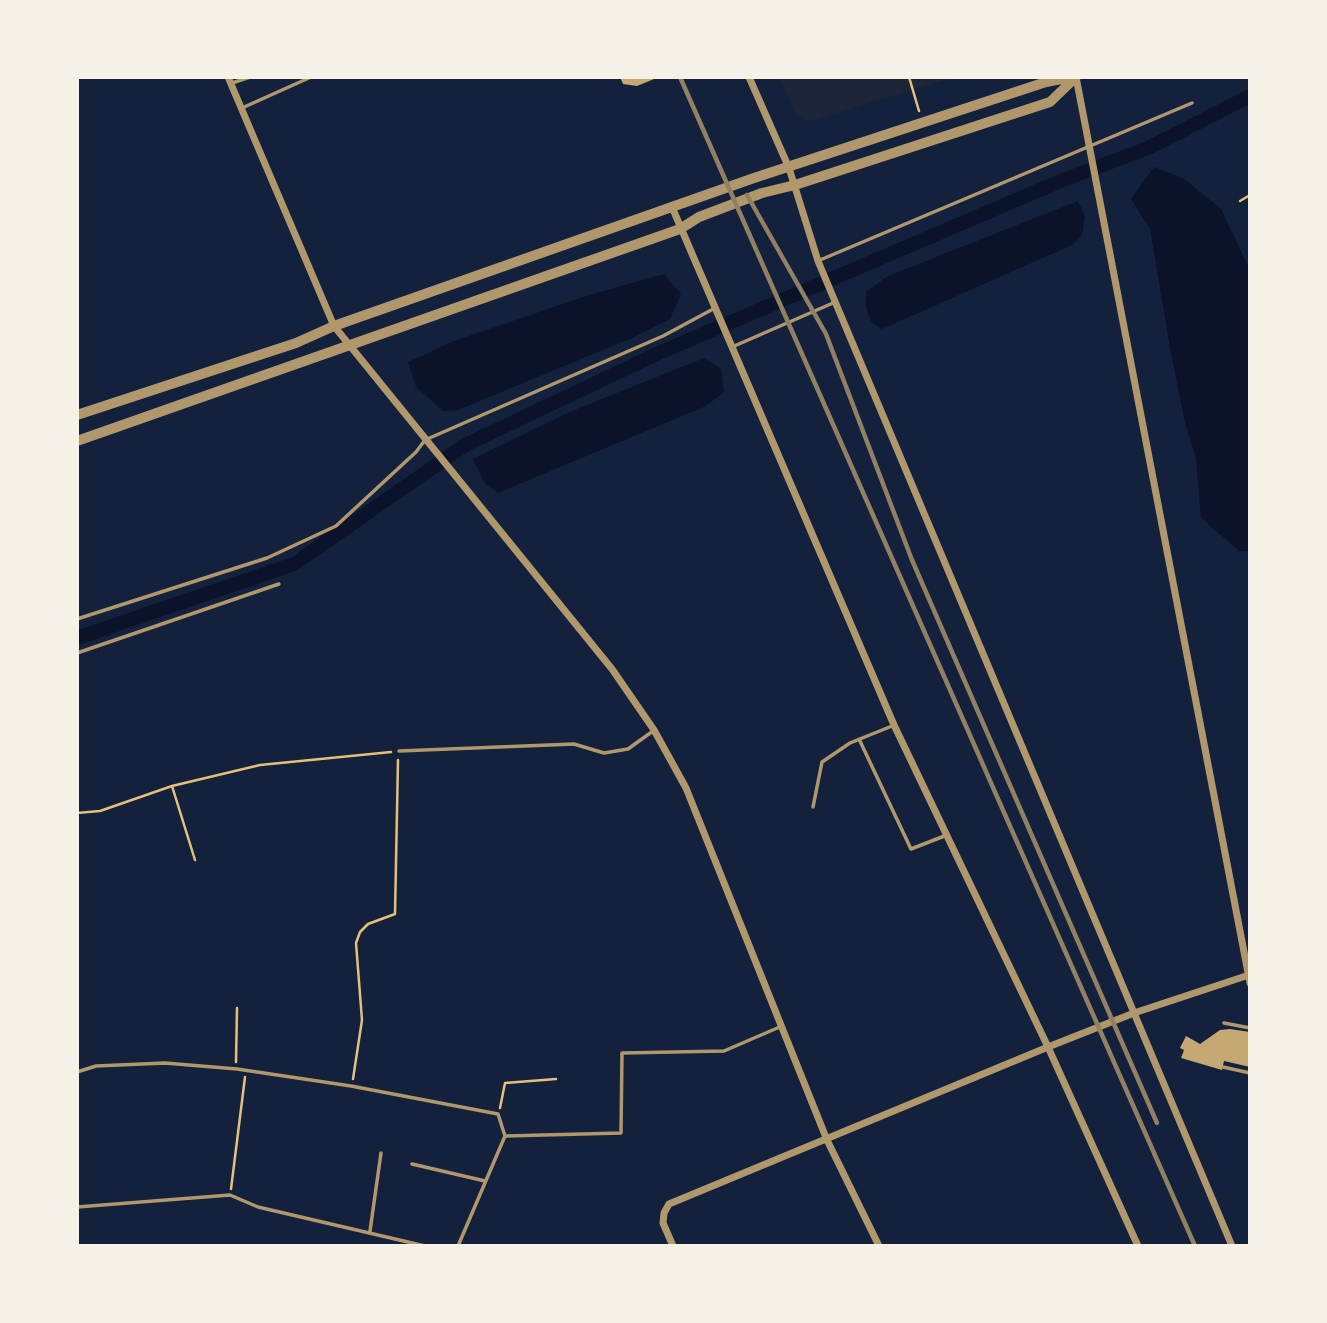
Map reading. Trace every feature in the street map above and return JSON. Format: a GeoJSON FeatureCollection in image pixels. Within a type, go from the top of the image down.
{"type":"FeatureCollection","features":[{"type":"Feature","properties":{"kind":"street"},"geometry":{"type":"LineString","coordinates":[[749,77],[789,168],[818,261],[1232,1246]]}},
{"type":"Feature","properties":{"kind":"street"},"geometry":{"type":"LineString","coordinates":[[77,415],[296,343],[334,326],[672,207],[1045,82],[1075,77]]}},
{"type":"Feature","properties":{"kind":"street"},"geometry":{"type":"LineString","coordinates":[[673,1246],[663,1223],[664,1213],[669,1205],[1134,1013],[1249,977],[1075,77]]}},
{"type":"Feature","properties":{"kind":"street"},"geometry":{"type":"LineString","coordinates":[[77,441],[680,229],[699,217],[749,198],[1050,102],[1075,77]]}},
{"type":"Feature","properties":{"kind":"street"},"geometry":{"type":"LineString","coordinates":[[229,80],[334,326],[346,345],[612,668],[654,730],[686,789],[827,1140],[879,1246]]}},
{"type":"Feature","properties":{"kind":"street"},"geometry":{"type":"LineString","coordinates":[[672,207],[894,725],[1048,1047],[1138,1246]]}},
{"type":"Feature","properties":{"kind":"lane"},"geometry":{"type":"LineString","coordinates":[[229,80],[250,77]]}},
{"type":"Feature","properties":{"kind":"lane"},"geometry":{"type":"LineString","coordinates":[[242,108],[311,77]]}},
{"type":"Feature","properties":{"kind":"lane"},"geometry":{"type":"LineString","coordinates":[[818,261],[1192,103]]}},
{"type":"Feature","properties":{"kind":"lane"},"geometry":{"type":"LineString","coordinates":[[732,347],[835,302]]}},
{"type":"Feature","properties":{"kind":"lane"},"geometry":{"type":"LineString","coordinates":[[77,618],[267,558],[336,526],[416,452],[425,440],[663,337],[715,308]]}},
{"type":"Feature","properties":{"kind":"lane"},"geometry":{"type":"LineString","coordinates":[[77,653],[278,584]]}},
{"type":"Feature","properties":{"kind":"lane"},"geometry":{"type":"LineString","coordinates":[[813,807],[822,762],[859,739],[894,725]]}},
{"type":"Feature","properties":{"kind":"lane"},"geometry":{"type":"LineString","coordinates":[[399,751],[574,744],[604,753],[628,749],[654,730]]}},
{"type":"Feature","properties":{"kind":"lane"},"geometry":{"type":"LineString","coordinates":[[859,739],[911,849],[947,835]]}},
{"type":"Feature","properties":{"kind":"lane"},"geometry":{"type":"LineString","coordinates":[[1224,1023],[1250,1028]]}},
{"type":"Feature","properties":{"kind":"lane"},"geometry":{"type":"LineString","coordinates":[[505,1136],[621,1133],[622,1053],[724,1051],[782,1026]]}},
{"type":"Feature","properties":{"kind":"lane"},"geometry":{"type":"LineString","coordinates":[[77,1072],[96,1066],[165,1063],[237,1069],[351,1086],[498,1114],[505,1136],[458,1246]]}},
{"type":"Feature","properties":{"kind":"lane"},"geometry":{"type":"LineString","coordinates":[[1223,1067],[1250,1073]]}},
{"type":"Feature","properties":{"kind":"lane"},"geometry":{"type":"LineString","coordinates":[[370,1231],[381,1153]]}},
{"type":"Feature","properties":{"kind":"lane"},"geometry":{"type":"LineString","coordinates":[[412,1164],[485,1181]]}},
{"type":"Feature","properties":{"kind":"lane"},"geometry":{"type":"LineString","coordinates":[[77,1207],[230,1195],[258,1207],[425,1246]]}},
{"type":"Feature","properties":{"kind":"path"},"geometry":{"type":"LineString","coordinates":[[909,77],[923,124]]}},
{"type":"Feature","properties":{"kind":"path"},"geometry":{"type":"LineString","coordinates":[[1240,201],[1250,195]]}},
{"type":"Feature","properties":{"kind":"path"},"geometry":{"type":"LineString","coordinates":[[77,813],[100,811],[172,786],[260,765],[399,751],[395,914],[368,924],[360,932],[356,943],[362,1020],[351,1086]]}},
{"type":"Feature","properties":{"kind":"path"},"geometry":{"type":"LineString","coordinates":[[172,786],[195,860]]}},
{"type":"Feature","properties":{"kind":"path"},"geometry":{"type":"LineString","coordinates":[[237,1008],[237,1069]]}},
{"type":"Feature","properties":{"kind":"path"},"geometry":{"type":"LineString","coordinates":[[230,1195],[246,1070]]}},
{"type":"Feature","properties":{"kind":"path"},"geometry":{"type":"LineString","coordinates":[[498,1114],[505,1083],[556,1079]]}},
{"type":"Feature","properties":{"kind":"shaded area"},"geometry":{"type":"Polygon","coordinates":[[[780,77],[954,77],[807,122],[795,114],[780,77]]]}},
{"type":"Feature","properties":{"kind":"shaded area"},"geometry":{"type":"Polygon","coordinates":[[[1154,167],[1183,178],[1221,209],[1250,270],[1250,551],[1239,551],[1201,518],[1196,458],[1185,423],[1150,229],[1131,199],[1154,167]]]}},
{"type":"Feature","properties":{"kind":"shaded area"},"geometry":{"type":"Polygon","coordinates":[[[1078,201],[1085,215],[1082,235],[1072,245],[882,329],[872,323],[866,308],[866,292],[888,276],[1078,201]]]}},
{"type":"Feature","properties":{"kind":"shaded area"},"geometry":{"type":"Polygon","coordinates":[[[664,274],[681,294],[670,319],[632,338],[458,410],[443,411],[416,387],[408,362],[454,341],[589,295],[664,274]]]}},
{"type":"Feature","properties":{"kind":"shaded area"},"geometry":{"type":"Polygon","coordinates":[[[704,358],[721,369],[724,392],[706,406],[498,493],[485,484],[473,459],[567,413],[704,358]]]}},
{"type":"Feature","properties":{"kind":"building"},"geometry":{"type":"Polygon","coordinates":[[[620,77],[659,77],[637,86],[623,84],[620,77]]]}},
{"type":"Feature","properties":{"kind":"building"},"geometry":{"type":"Polygon","coordinates":[[[1220,1030],[1250,1032],[1250,1067],[1224,1061],[1222,1070],[1181,1058],[1184,1050],[1180,1048],[1186,1036],[1200,1044],[1220,1030]]]}},
{"type":"Feature","properties":{"kind":"waterway"},"geometry":{"type":"LineString","coordinates":[[77,638],[294,564],[465,445],[661,352],[1063,180],[1148,148],[1250,96]]}},
{"type":"Feature","properties":{"kind":"railway"},"geometry":{"type":"LineString","coordinates":[[680,77],[1195,1246]]}},
{"type":"Feature","properties":{"kind":"railway"},"geometry":{"type":"LineString","coordinates":[[747,195],[826,334],[912,560],[1157,1123]]}}]}
